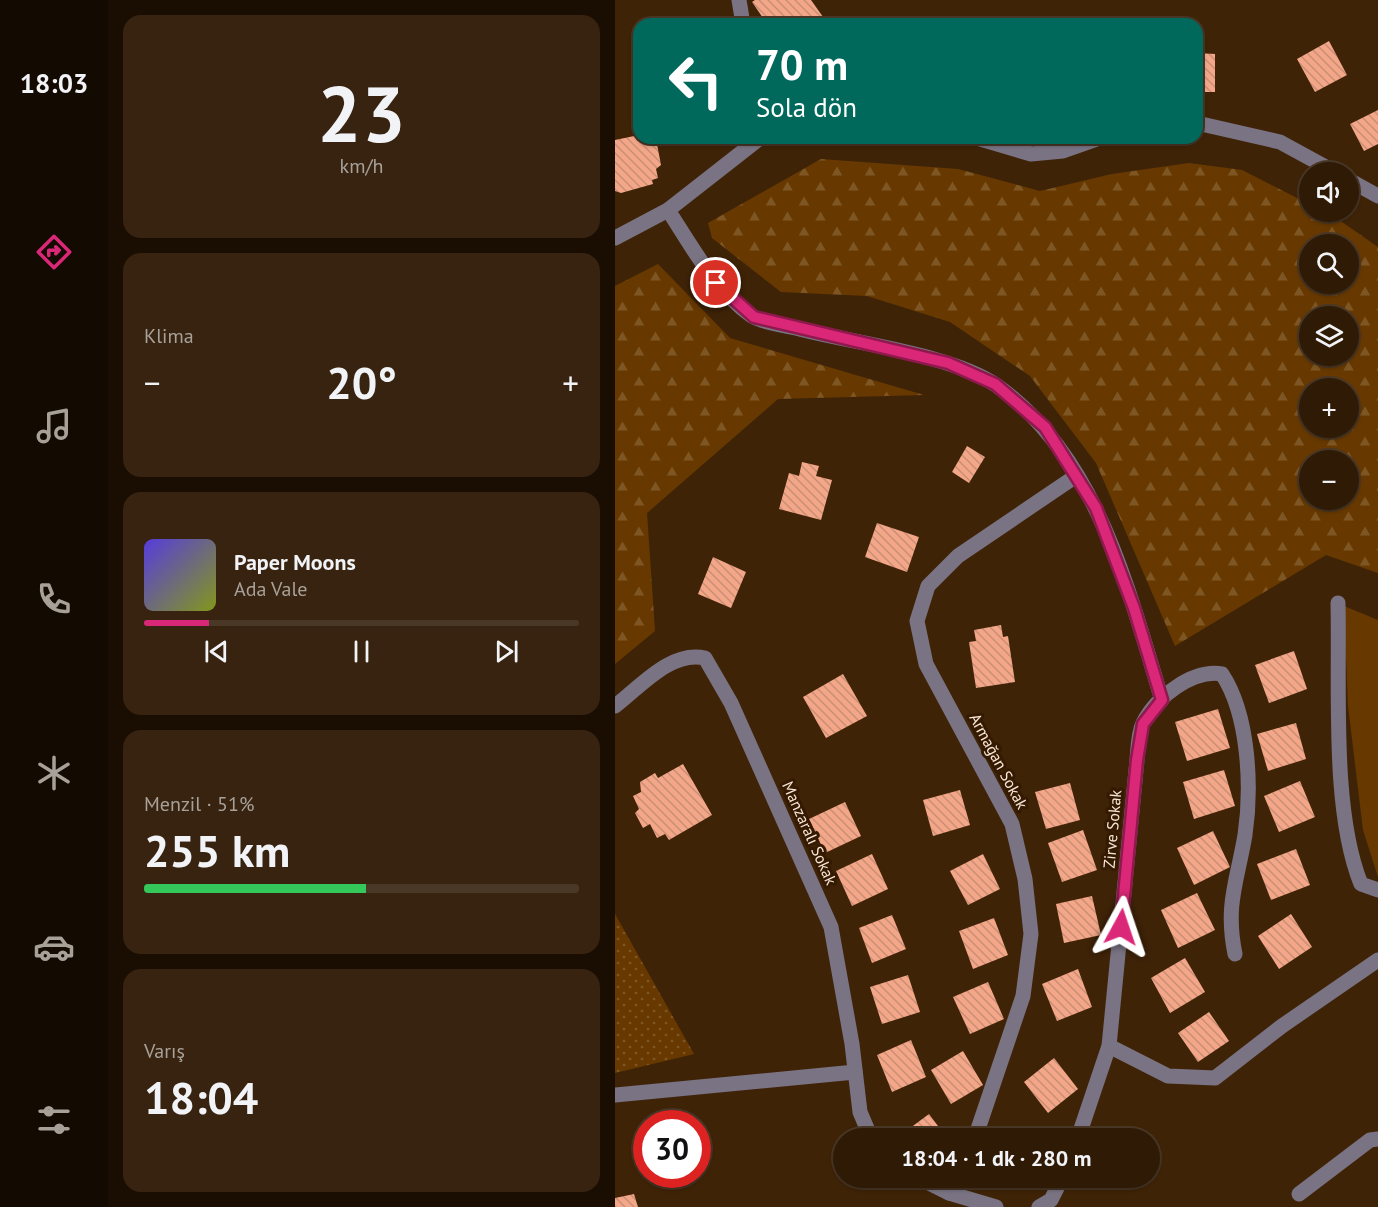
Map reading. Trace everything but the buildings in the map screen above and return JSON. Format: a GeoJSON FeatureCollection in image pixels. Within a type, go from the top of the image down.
{"type":"FeatureCollection","features":[{"type":"Feature","properties":{"kind":"street"},"geometry":{"type":"LineString","coordinates":[[739,0],[742,18]]}},
{"type":"Feature","properties":{"kind":"street"},"geometry":{"type":"LineString","coordinates":[[1203,124],[1280,142],[1317,162]]}},
{"type":"Feature","properties":{"kind":"street"},"geometry":{"type":"LineString","coordinates":[[615,238],[668,210],[752,144]]}},
{"type":"Feature","properties":{"kind":"street"},"geometry":{"type":"LineString","coordinates":[[997,144],[1031,154],[1063,151],[1083,144]]}},
{"type":"Feature","properties":{"kind":"street"},"geometry":{"type":"LineString","coordinates":[[1359,186],[1378,196]]}},
{"type":"Feature","properties":{"kind":"street"},"geometry":{"type":"LineString","coordinates":[[668,210],[716,283],[754,317],[948,363],[995,384],[1045,427],[1096,508],[1134,608],[1162,700]]}},
{"type":"Feature","properties":{"kind":"street","name":"Armağan Sokak"},"geometry":{"type":"LineString","coordinates":[[978,1128],[1023,996],[1031,934],[1025,879],[1012,824],[926,664],[917,621],[928,586],[958,556],[1076,476]]}},
{"type":"Feature","properties":{"kind":"street"},"geometry":{"type":"LineString","coordinates":[[1338,603],[1341,768],[1350,857],[1361,884],[1378,890]]}},
{"type":"Feature","properties":{"kind":"street","name":"Manzaralı Sokak"},"geometry":{"type":"LineString","coordinates":[[615,706],[675,660],[692,655],[705,658],[731,703],[831,927],[841,970],[860,1112],[867,1128]]}},
{"type":"Feature","properties":{"kind":"street","name":"Zirve Sokak"},"geometry":{"type":"LineString","coordinates":[[1109,1046],[1137,760],[1143,724],[1162,700],[1187,680],[1209,671],[1222,674],[1230,686],[1243,724],[1247,779],[1245,834],[1233,888],[1230,927],[1235,954]]}},
{"type":"Feature","properties":{"kind":"street"},"geometry":{"type":"LineString","coordinates":[[1081,1128],[1109,1046],[1168,1076],[1215,1078],[1282,1026],[1378,960]]}},
{"type":"Feature","properties":{"kind":"street"},"geometry":{"type":"LineString","coordinates":[[615,1095],[855,1072]]}},
{"type":"Feature","properties":{"kind":"street"},"geometry":{"type":"LineString","coordinates":[[1299,1194],[1370,1140],[1378,1138]]}},
{"type":"Feature","properties":{"kind":"street"},"geometry":{"type":"LineString","coordinates":[[939,1188],[996,1207]]}},
{"type":"Feature","properties":{"kind":"street"},"geometry":{"type":"LineString","coordinates":[[949,1193],[952,1188]]}},
{"type":"Feature","properties":{"kind":"street"},"geometry":{"type":"LineString","coordinates":[[1049,1205],[1057,1188]]}},
{"type":"Feature","properties":{"kind":"green space"},"geometry":{"type":"Polygon","coordinates":[[[821,159],[958,169],[1040,191],[1112,174],[1189,163],[1242,170],[1299,199],[1299,222],[1342,222],[1378,247],[1378,573],[1326,555],[1175,646],[1096,463],[1030,376],[950,322],[867,296],[781,292],[712,238],[708,223],[821,159]]]}},
{"type":"Feature","properties":{"kind":"green space"},"geometry":{"type":"Polygon","coordinates":[[[658,264],[730,338],[924,395],[778,399],[647,513],[655,631],[615,664],[615,286],[658,264]]]}},
{"type":"Feature","properties":{"kind":"green space"},"geometry":{"type":"Polygon","coordinates":[[[1344,606],[1378,620],[1378,877],[1363,830],[1348,706],[1344,606]]]}},
{"type":"Feature","properties":{"kind":"green space"},"geometry":{"type":"Polygon","coordinates":[[[615,914],[694,1054],[615,1073],[615,914]]]}},
{"type":"Feature","properties":{"kind":"route"},"geometry":{"type":"LineString","coordinates":[[716,283],[754,317],[948,363],[995,384],[1045,427],[1086,492],[1096,508],[1134,608],[1162,700],[1143,724],[1137,760],[1121,927]]}}]}
